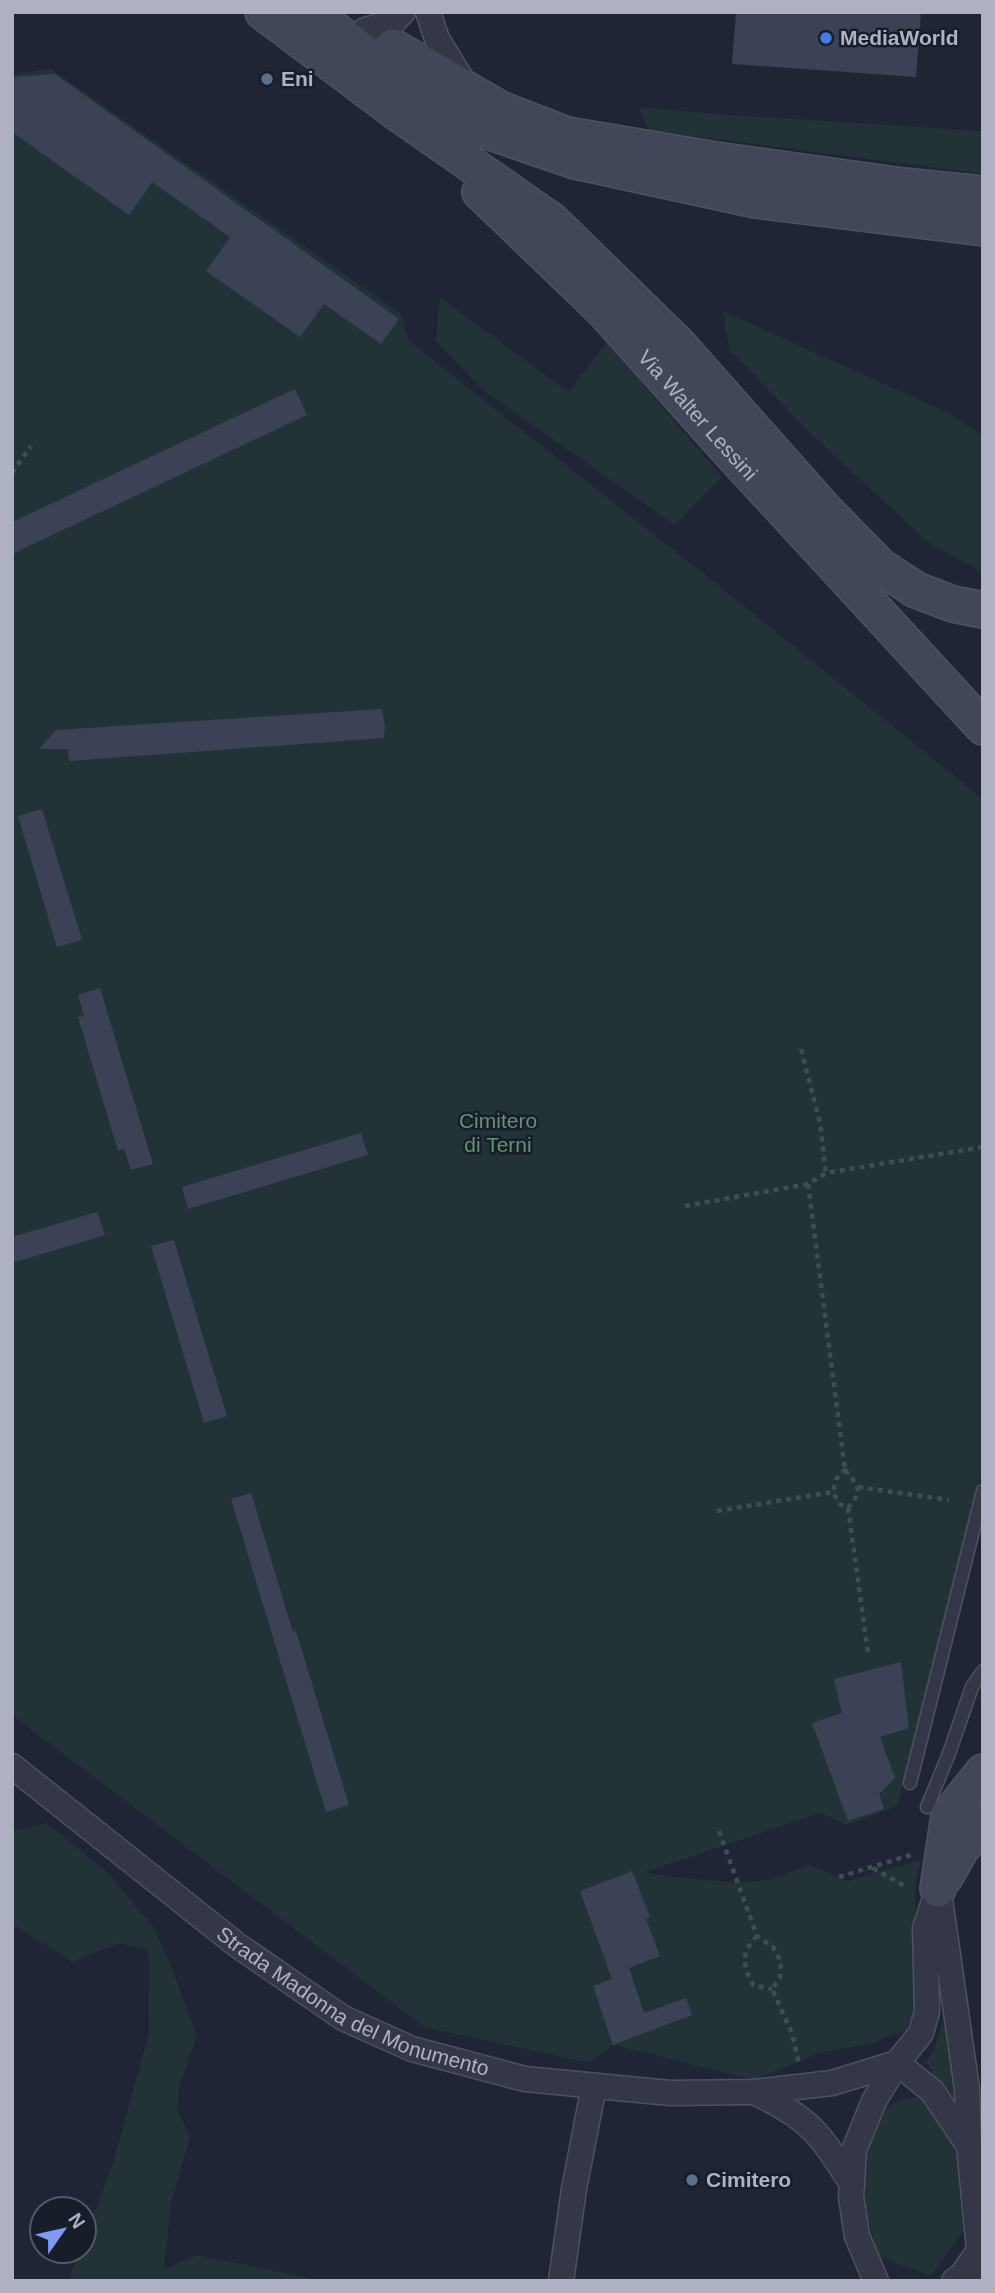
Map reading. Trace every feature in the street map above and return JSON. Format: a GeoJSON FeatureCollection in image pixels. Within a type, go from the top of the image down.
{"type":"FeatureCollection","features":[{"type":"Feature","properties":{"kind":"main road","name":"Via Walter Lessini"},"geometry":{"type":"LineString","coordinates":[[263,12],[399,114],[552,221],[678,344],[826,511],[881,567],[916,590],[953,604],[983,610]]}},
{"type":"Feature","properties":{"kind":"main road"},"geometry":{"type":"LineString","coordinates":[[313,12],[360,50],[464,123],[575,161],[755,200],[983,228]]}},
{"type":"Feature","properties":{"kind":"main road"},"geometry":{"type":"LineString","coordinates":[[334,12],[500,109],[567,135],[903,187],[983,194]]}},
{"type":"Feature","properties":{"kind":"main road","name":"Via Walter Lessini"},"geometry":{"type":"LineString","coordinates":[[399,114],[604,311],[983,727]]}},
{"type":"Feature","properties":{"kind":"main road"},"geometry":{"type":"LineString","coordinates":[[938,1889],[949,1815],[983,1772]]}},
{"type":"Feature","properties":{"kind":"main road"},"geometry":{"type":"LineString","coordinates":[[938,1889],[961,1849],[983,1823]]}},
{"type":"Feature","properties":{"kind":"street"},"geometry":{"type":"LineString","coordinates":[[365,30],[393,22],[403,12]]}},
{"type":"Feature","properties":{"kind":"street"},"geometry":{"type":"LineString","coordinates":[[428,12],[437,38],[469,92]]}},
{"type":"Feature","properties":{"kind":"street","name":"Strada Madonna del Monumento"},"geometry":{"type":"LineString","coordinates":[[12,1766],[237,1945],[344,2018],[412,2049],[524,2079],[670,2093],[753,2092],[832,2083],[897,2063]]}},
{"type":"Feature","properties":{"kind":"street"},"geometry":{"type":"LineString","coordinates":[[876,2281],[857,2236],[851,2197],[854,2150],[874,2101],[897,2063],[921,2033],[927,2012],[925,1928],[938,1889]]}},
{"type":"Feature","properties":{"kind":"street"},"geometry":{"type":"LineString","coordinates":[[938,1889],[967,2089],[969,2146],[982,2281]]}},
{"type":"Feature","properties":{"kind":"street"},"geometry":{"type":"LineString","coordinates":[[897,2063],[932,2091],[969,2146]]}},
{"type":"Feature","properties":{"kind":"street"},"geometry":{"type":"LineString","coordinates":[[561,2281],[574,2189],[594,2085]]}},
{"type":"Feature","properties":{"kind":"street","name":"Strada Madonna del Monumento"},"geometry":{"type":"LineString","coordinates":[[753,2092],[786,2107],[813,2127],[852,2184]]}},
{"type":"Feature","properties":{"kind":"street"},"geometry":{"type":"LineString","coordinates":[[954,2281],[962,2275],[979,2249]]}},
{"type":"Feature","properties":{"kind":"lane"},"geometry":{"type":"LineString","coordinates":[[910,1783],[983,1491]]}},
{"type":"Feature","properties":{"kind":"lane"},"geometry":{"type":"LineString","coordinates":[[927,1807],[972,1688],[983,1671]]}},
{"type":"Feature","properties":{"kind":"path"},"geometry":{"type":"LineString","coordinates":[[12,473],[31,446]]}},
{"type":"Feature","properties":{"kind":"path"},"geometry":{"type":"LineString","coordinates":[[801,1049],[820,1123],[826,1173]]}},
{"type":"Feature","properties":{"kind":"path"},"geometry":{"type":"LineString","coordinates":[[685,1206],[808,1184],[826,1173],[983,1147]]}},
{"type":"Feature","properties":{"kind":"path"},"geometry":{"type":"LineString","coordinates":[[808,1184],[845,1470],[858,1487],[855,1500],[848,1508],[868,1653]]}},
{"type":"Feature","properties":{"kind":"path"},"geometry":{"type":"LineString","coordinates":[[845,1470],[836,1479],[833,1492],[840,1504],[848,1508]]}},
{"type":"Feature","properties":{"kind":"path"},"geometry":{"type":"LineString","coordinates":[[858,1487],[949,1500]]}},
{"type":"Feature","properties":{"kind":"path"},"geometry":{"type":"LineString","coordinates":[[717,1511],[833,1492]]}},
{"type":"Feature","properties":{"kind":"path"},"geometry":{"type":"LineString","coordinates":[[719,1831],[757,1936],[773,1947],[781,1962],[780,1978],[772,1989]]}},
{"type":"Feature","properties":{"kind":"path"},"geometry":{"type":"LineString","coordinates":[[839,1877],[925,1851]]}},
{"type":"Feature","properties":{"kind":"path"},"geometry":{"type":"LineString","coordinates":[[872,1868],[906,1886],[918,1902],[925,1928]]}},
{"type":"Feature","properties":{"kind":"path"},"geometry":{"type":"LineString","coordinates":[[757,1936],[749,1944],[744,1966],[753,1985],[772,1989]]}},
{"type":"Feature","properties":{"kind":"path"},"geometry":{"type":"LineString","coordinates":[[772,1989],[792,2033],[804,2086]]}},
{"type":"Feature","properties":{"kind":"green space","name":"Cimitero di Terni"},"geometry":{"type":"Polygon","coordinates":[[[51,69],[400,313],[409,341],[983,799],[983,1466],[897,1806],[847,1825],[820,1813],[645,1872],[691,1879],[744,1882],[772,1879],[809,1865],[848,1881],[921,1859],[916,1881],[915,1923],[918,1999],[907,2029],[873,2043],[819,2053],[754,2080],[613,2045],[589,2063],[424,2027],[12,1715],[12,77],[20,73],[51,69]]]}},
{"type":"Feature","properties":{"kind":"green space"},"geometry":{"type":"Polygon","coordinates":[[[638,107],[983,131],[983,174],[649,130],[638,107]]]}},
{"type":"Feature","properties":{"kind":"green space"},"geometry":{"type":"Polygon","coordinates":[[[440,297],[568,392],[607,342],[722,477],[675,525],[484,391],[436,341],[440,297]]]}},
{"type":"Feature","properties":{"kind":"green space"},"geometry":{"type":"Polygon","coordinates":[[[723,311],[946,412],[983,435],[983,572],[930,544],[809,432],[729,349],[723,311]]]}},
{"type":"Feature","properties":{"kind":"green space"},"geometry":{"type":"Polygon","coordinates":[[[47,1823],[108,1873],[152,1925],[170,1963],[197,2036],[179,2088],[177,2109],[190,2137],[171,2204],[164,2269],[197,2255],[324,2281],[68,2281],[74,2265],[98,2265],[98,2203],[113,2163],[149,2033],[148,1950],[119,1943],[72,1962],[17,1927],[12,1928],[12,1831],[47,1823]]]}},
{"type":"Feature","properties":{"kind":"green space"},"geometry":{"type":"Polygon","coordinates":[[[950,2013],[954,2018],[955,2102],[926,2061],[934,2050],[944,2016],[950,2013]]]}},
{"type":"Feature","properties":{"kind":"green space"},"geometry":{"type":"Polygon","coordinates":[[[927,2096],[962,2128],[964,2230],[931,2276],[878,2256],[857,2179],[876,2112],[907,2098],[927,2096]]]}},
{"type":"Feature","properties":{"kind":"building","name":"MediaWorld"},"geometry":{"type":"Polygon","coordinates":[[[736,12],[921,12],[916,77],[732,64],[736,12]]]}},
{"type":"Feature","properties":{"kind":"building"},"geometry":{"type":"Polygon","coordinates":[[[55,74],[399,319],[381,344],[324,304],[300,337],[206,271],[230,237],[152,182],[129,215],[12,132],[12,77],[55,74]]]}},
{"type":"Feature","properties":{"kind":"building"},"geometry":{"type":"Polygon","coordinates":[[[295,389],[307,415],[12,554],[12,522],[295,389]]]}},
{"type":"Feature","properties":{"kind":"building"},"geometry":{"type":"Polygon","coordinates":[[[382,709],[384,738],[69,761],[68,749],[39,749],[56,730],[382,709]]]}},
{"type":"Feature","properties":{"kind":"building"},"geometry":{"type":"Polygon","coordinates":[[[42,809],[82,940],[57,947],[18,816],[42,809]]]}},
{"type":"Feature","properties":{"kind":"building"},"geometry":{"type":"Polygon","coordinates":[[[100,988],[153,1164],[131,1170],[124,1149],[118,1151],[78,1017],[84,1016],[78,995],[100,988]]]}},
{"type":"Feature","properties":{"kind":"building"},"geometry":{"type":"Polygon","coordinates":[[[361,1133],[368,1155],[188,1209],[182,1187],[361,1133]]]}},
{"type":"Feature","properties":{"kind":"building"},"geometry":{"type":"Polygon","coordinates":[[[97,1212],[105,1235],[12,1263],[12,1237],[97,1212]]]}},
{"type":"Feature","properties":{"kind":"building"},"geometry":{"type":"Polygon","coordinates":[[[174,1240],[227,1416],[204,1423],[151,1246],[174,1240]]]}},
{"type":"Feature","properties":{"kind":"building"},"geometry":{"type":"Polygon","coordinates":[[[251,1493],[349,1805],[326,1812],[231,1499],[251,1493]]]}},
{"type":"Feature","properties":{"kind":"building"},"geometry":{"type":"Polygon","coordinates":[[[901,1662],[909,1728],[880,1737],[895,1778],[879,1794],[884,1809],[848,1821],[812,1723],[842,1713],[834,1679],[901,1662]]]}},
{"type":"Feature","properties":{"kind":"building"},"geometry":{"type":"Polygon","coordinates":[[[632,1871],[650,1917],[646,1919],[660,1956],[629,1968],[644,2013],[686,1998],[692,2015],[613,2045],[593,1986],[612,1979],[580,1891],[632,1871]]]}},
{"type":"Feature","properties":{"kind":"place","name":"MediaWorld"},"geometry":{"type":"Point","coordinates":[826,38]}},
{"type":"Feature","properties":{"kind":"place","name":"Eni"},"geometry":{"type":"Point","coordinates":[267,79]}},
{"type":"Feature","properties":{"kind":"place","name":"Cimitero"},"geometry":{"type":"Point","coordinates":[692,2180]}}]}
